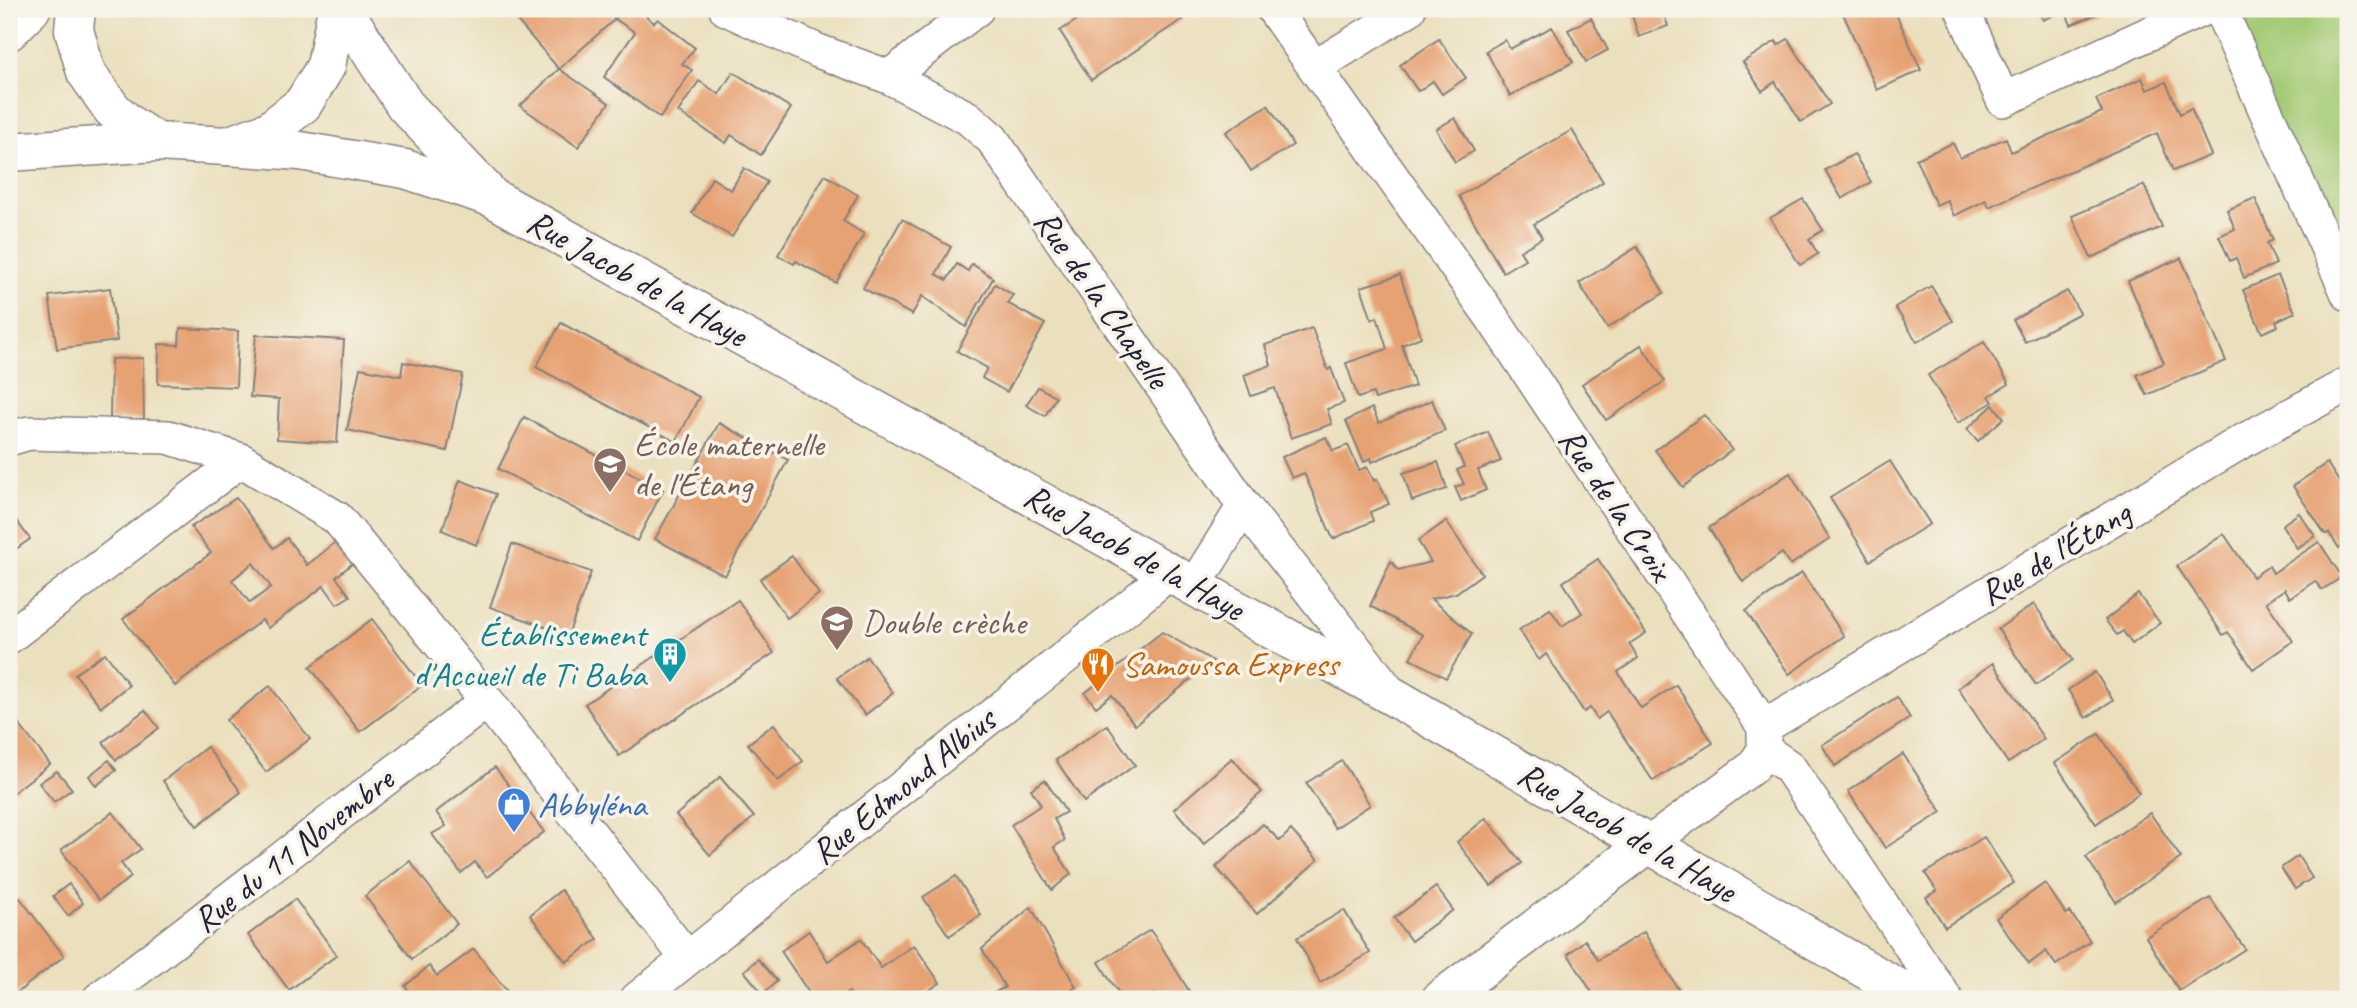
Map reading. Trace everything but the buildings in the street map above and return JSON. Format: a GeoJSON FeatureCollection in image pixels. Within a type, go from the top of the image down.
{"type":"FeatureCollection","features":[{"type":"Feature","properties":{"kind":"main road"},"geometry":{"type":"LineString","coordinates":[[9,31],[31,9]]}},
{"type":"Feature","properties":{"kind":"main road"},"geometry":{"type":"LineString","coordinates":[[76,9],[74,30],[86,72],[112,109],[130,125],[157,142]]}},
{"type":"Feature","properties":{"kind":"main road"},"geometry":{"type":"LineString","coordinates":[[227,146],[269,131],[303,104],[326,66],[337,9]]}},
{"type":"Feature","properties":{"kind":"main road","name":"Rue Jacob de la Haye"},"geometry":{"type":"LineString","coordinates":[[343,9],[405,106],[491,197]]}},
{"type":"Feature","properties":{"kind":"main road","name":"Rue Jacob de la Haye"},"geometry":{"type":"LineString","coordinates":[[9,152],[157,142],[300,151],[405,169],[491,197],[1392,696],[1917,999]]}},
{"type":"Feature","properties":{"kind":"main road"},"geometry":{"type":"LineString","coordinates":[[1441,999],[1648,844]]}},
{"type":"Feature","properties":{"kind":"street","name":"Rue de la Chapelle"},"geometry":{"type":"LineString","coordinates":[[726,9],[818,51],[889,77],[968,118],[992,139],[1244,506],[1392,696]]}},
{"type":"Feature","properties":{"kind":"street"},"geometry":{"type":"LineString","coordinates":[[889,77],[977,9]]}},
{"type":"Feature","properties":{"kind":"street","name":"Rue de la Croix"},"geometry":{"type":"LineString","coordinates":[[1273,9],[1493,319],[1764,739],[1790,767],[1946,999]]}},
{"type":"Feature","properties":{"kind":"street"},"geometry":{"type":"LineString","coordinates":[[1315,67],[1409,9]]}},
{"type":"Feature","properties":{"kind":"street"},"geometry":{"type":"LineString","coordinates":[[1962,9],[2003,100],[2203,9]]}},
{"type":"Feature","properties":{"kind":"street"},"geometry":{"type":"LineString","coordinates":[[2220,9],[2348,294]]}},
{"type":"Feature","properties":{"kind":"street","name":"Rue de l'Étang"},"geometry":{"type":"LineString","coordinates":[[1648,844],[1753,767],[1764,739],[2241,442],[2348,384]]}},
{"type":"Feature","properties":{"kind":"street"},"geometry":{"type":"LineString","coordinates":[[9,439],[29,433],[168,437],[240,460],[337,518],[486,701],[687,958]]}},
{"type":"Feature","properties":{"kind":"street"},"geometry":{"type":"LineString","coordinates":[[9,637],[240,460]]}},
{"type":"Feature","properties":{"kind":"street","name":"Rue Edmond Albius"},"geometry":{"type":"LineString","coordinates":[[636,999],[1156,584],[1179,578],[1244,506]]}},
{"type":"Feature","properties":{"kind":"street","name":"Rue du 11 Novembre"},"geometry":{"type":"LineString","coordinates":[[99,999],[486,701]]}},
{"type":"Feature","properties":{"kind":"green space"},"geometry":{"type":"Polygon","coordinates":[[[2220,9],[2348,9],[2348,295],[2220,9]]]}},
{"type":"Feature","properties":{"kind":"place","name":"École maternelle de l'Étang"},"geometry":{"type":"Point","coordinates":[610,494]}},
{"type":"Feature","properties":{"kind":"place","name":"Double crèche"},"geometry":{"type":"Point","coordinates":[837,652]}},
{"type":"Feature","properties":{"kind":"place","name":"Établissement d'Accueil de Ti Baba"},"geometry":{"type":"Point","coordinates":[670,684]}},
{"type":"Feature","properties":{"kind":"place","name":"Samoussa Express"},"geometry":{"type":"Point","coordinates":[1098,694]}},
{"type":"Feature","properties":{"kind":"place","name":"Abbyléna"},"geometry":{"type":"Point","coordinates":[514,834]}}]}
